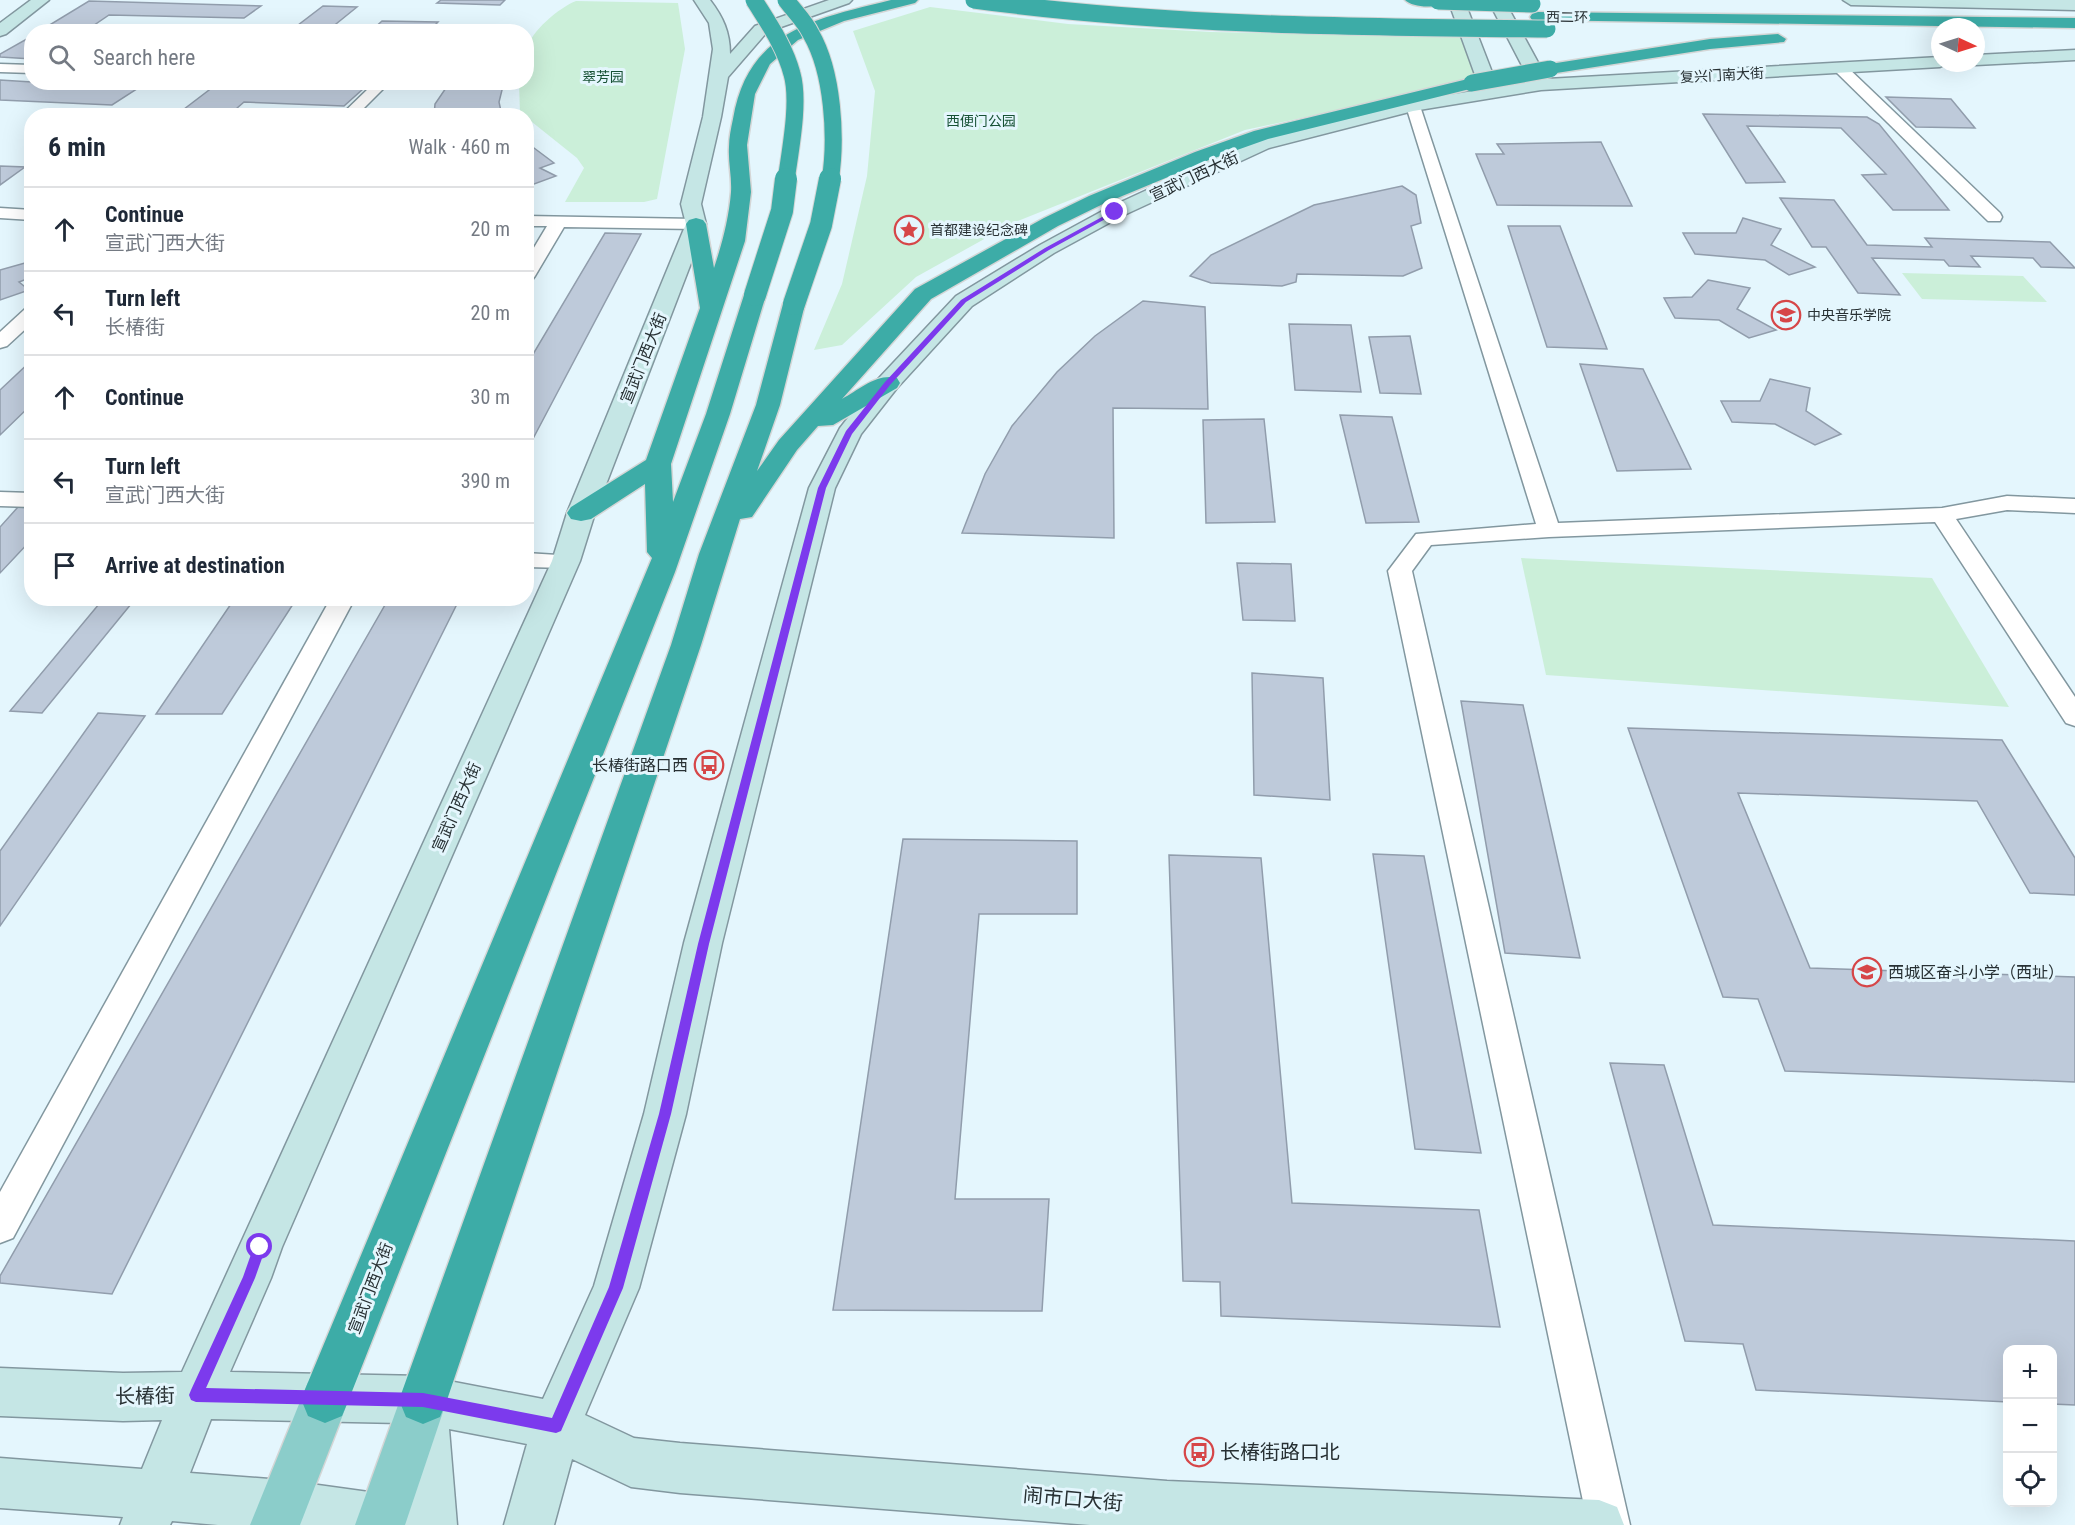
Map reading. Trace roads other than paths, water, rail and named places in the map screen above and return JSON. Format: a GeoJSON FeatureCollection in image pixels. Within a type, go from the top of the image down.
{"type":"FeatureCollection","features":[{"type":"Feature","properties":{"kind":"highway","name":"宣武门西大街"},"geometry":{"type":"LineString","coordinates":[[325,1399],[661,572],[718,414],[782,211],[794,118],[793,76],[779,39],[754,0]]}},
{"type":"Feature","properties":{"kind":"highway"},"geometry":{"type":"LineString","coordinates":[[423,1400],[686,645],[713,554],[768,405],[794,304],[825,214],[834,162],[833,116],[825,73],[811,33],[786,0]]}},
{"type":"Feature","properties":{"kind":"highway"},"geometry":{"type":"LineString","coordinates":[[661,572],[658,464],[710,313],[735,231],[741,192],[738,145],[746,94],[763,61],[792,37],[829,21],[879,6],[910,0]]}},
{"type":"Feature","properties":{"kind":"highway","name":"西二环"},"geometry":{"type":"LineString","coordinates":[[974,0],[1138,19],[1309,26],[1539,17],[1931,33]]}},
{"type":"Feature","properties":{"kind":"highway","name":"西二环"},"geometry":{"type":"LineString","coordinates":[[1059,0],[1125,7],[1277,14],[2075,23]]}},
{"type":"Feature","properties":{"kind":"highway"},"geometry":{"type":"LineString","coordinates":[[1413,0],[1437,1],[1539,17]]}},
{"type":"Feature","properties":{"kind":"highway"},"geometry":{"type":"LineString","coordinates":[[1837,37],[1931,33]]}},
{"type":"Feature","properties":{"kind":"highway"},"geometry":{"type":"LineString","coordinates":[[1985,34],[2075,35]]}},
{"type":"Feature","properties":{"kind":"highway"},"geometry":{"type":"LineString","coordinates":[[713,554],[788,445],[923,294],[1051,222],[1141,180],[1261,135],[1472,83],[1710,44],[1792,39]]}},
{"type":"Feature","properties":{"kind":"highway"},"geometry":{"type":"LineString","coordinates":[[696,224],[710,313]]}},
{"type":"Feature","properties":{"kind":"highway"},"geometry":{"type":"LineString","coordinates":[[788,445],[836,412],[888,383]]}},
{"type":"Feature","properties":{"kind":"highway"},"geometry":{"type":"LineString","coordinates":[[581,513],[658,464]]}},
{"type":"Feature","properties":{"kind":"main road"},"geometry":{"type":"LineString","coordinates":[[278,1515],[325,1399]]}},
{"type":"Feature","properties":{"kind":"main road"},"geometry":{"type":"LineString","coordinates":[[395,1523],[423,1400]]}},
{"type":"Feature","properties":{"kind":"street"},"geometry":{"type":"LineString","coordinates":[[0,19],[28,0]]}},
{"type":"Feature","properties":{"kind":"street"},"geometry":{"type":"LineString","coordinates":[[0,31],[41,0]]}},
{"type":"Feature","properties":{"kind":"street","name":"宣武门西大街"},"geometry":{"type":"LineString","coordinates":[[151,1510],[196,1395],[566,561],[581,513],[696,224],[691,204],[720,75],[720,31],[713,15],[702,0]]}},
{"type":"Feature","properties":{"kind":"street","name":"宣武门西大街"},"geometry":{"type":"LineString","coordinates":[[720,75],[761,29],[844,0]]}},
{"type":"Feature","properties":{"kind":"street"},"geometry":{"type":"LineString","coordinates":[[1456,0],[1487,84],[1504,92],[1508,83],[1500,62]]}},
{"type":"Feature","properties":{"kind":"street"},"geometry":{"type":"LineString","coordinates":[[1474,0],[1491,41]]}},
{"type":"Feature","properties":{"kind":"street"},"geometry":{"type":"LineString","coordinates":[[1496,0],[1541,85]]}},
{"type":"Feature","properties":{"kind":"street"},"geometry":{"type":"LineString","coordinates":[[1851,0],[2075,5]]}},
{"type":"Feature","properties":{"kind":"street"},"geometry":{"type":"LineString","coordinates":[[713,15],[723,21],[788,20]]}},
{"type":"Feature","properties":{"kind":"street"},"geometry":{"type":"LineString","coordinates":[[1985,60],[2073,56]]}},
{"type":"Feature","properties":{"kind":"street","name":"复兴门南大街"},"geometry":{"type":"LineString","coordinates":[[1504,92],[1541,85],[1931,63]]}},
{"type":"Feature","properties":{"kind":"street"},"geometry":{"type":"LineString","coordinates":[[0,68],[24,69]]}},
{"type":"Feature","properties":{"kind":"street"},"geometry":{"type":"LineString","coordinates":[[1840,68],[1994,217]]}},
{"type":"Feature","properties":{"kind":"street"},"geometry":{"type":"LineString","coordinates":[[356,108],[375,90]]}},
{"type":"Feature","properties":{"kind":"street","name":"宣武门西大街"},"geometry":{"type":"LineString","coordinates":[[529,1525],[556,1426],[616,1288],[665,1114],[703,944],[822,488],[849,433],[888,383],[964,301],[1047,249],[1115,212],[1262,144],[1413,106],[1504,92]]}},
{"type":"Feature","properties":{"kind":"street"},"geometry":{"type":"LineString","coordinates":[[1413,106],[1549,530]]}},
{"type":"Feature","properties":{"kind":"street"},"geometry":{"type":"LineString","coordinates":[[0,213],[24,214]]}},
{"type":"Feature","properties":{"kind":"street"},"geometry":{"type":"LineString","coordinates":[[534,221],[696,224]]}},
{"type":"Feature","properties":{"kind":"street"},"geometry":{"type":"LineString","coordinates":[[534,263],[559,221]]}},
{"type":"Feature","properties":{"kind":"street"},"geometry":{"type":"LineString","coordinates":[[0,342],[24,320]]}},
{"type":"Feature","properties":{"kind":"street"},"geometry":{"type":"LineString","coordinates":[[0,499],[24,500]]}},
{"type":"Feature","properties":{"kind":"street"},"geometry":{"type":"LineString","coordinates":[[1610,1525],[1400,571],[1424,539],[1549,530],[1942,515],[2007,503],[2075,506]]}},
{"type":"Feature","properties":{"kind":"street"},"geometry":{"type":"LineString","coordinates":[[1942,515],[2075,717]]}},
{"type":"Feature","properties":{"kind":"street"},"geometry":{"type":"LineString","coordinates":[[534,560],[566,561]]}},
{"type":"Feature","properties":{"kind":"street"},"geometry":{"type":"LineString","coordinates":[[0,1226],[339,606]]}},
{"type":"Feature","properties":{"kind":"street","name":"长椿街"},"geometry":{"type":"LineString","coordinates":[[0,1392],[123,1397],[196,1395],[423,1400]]}},
{"type":"Feature","properties":{"kind":"street"},"geometry":{"type":"LineString","coordinates":[[423,1400],[432,1525]]}},
{"type":"Feature","properties":{"kind":"street","name":"闹市口大街"},"geometry":{"type":"LineString","coordinates":[[423,1400],[556,1426],[632,1462],[680,1468],[1167,1506],[1599,1525]]}},
{"type":"Feature","properties":{"kind":"street"},"geometry":{"type":"LineString","coordinates":[[0,1483],[151,1510],[395,1523]]}},
{"type":"Feature","properties":{"kind":"place","name":"首都建设纪念碑"},"geometry":{"type":"Point","coordinates":[909,230]}},
{"type":"Feature","properties":{"kind":"place","name":"中央音乐学院"},"geometry":{"type":"Point","coordinates":[1786,315]}},
{"type":"Feature","properties":{"kind":"place","name":"长椿街路口西"},"geometry":{"type":"Point","coordinates":[709,765]}},
{"type":"Feature","properties":{"kind":"place","name":"西城区奋斗小学（西址）"},"geometry":{"type":"Point","coordinates":[1867,972]}},
{"type":"Feature","properties":{"kind":"place","name":"长椿街路口北"},"geometry":{"type":"Point","coordinates":[1199,1452]}},
{"type":"Feature","properties":{"kind":"park label","name":"翠芳园"},"geometry":{"type":"Point","coordinates":[603,77]}},
{"type":"Feature","properties":{"kind":"park label","name":"西便门公园"},"geometry":{"type":"Point","coordinates":[981,121]}}]}
